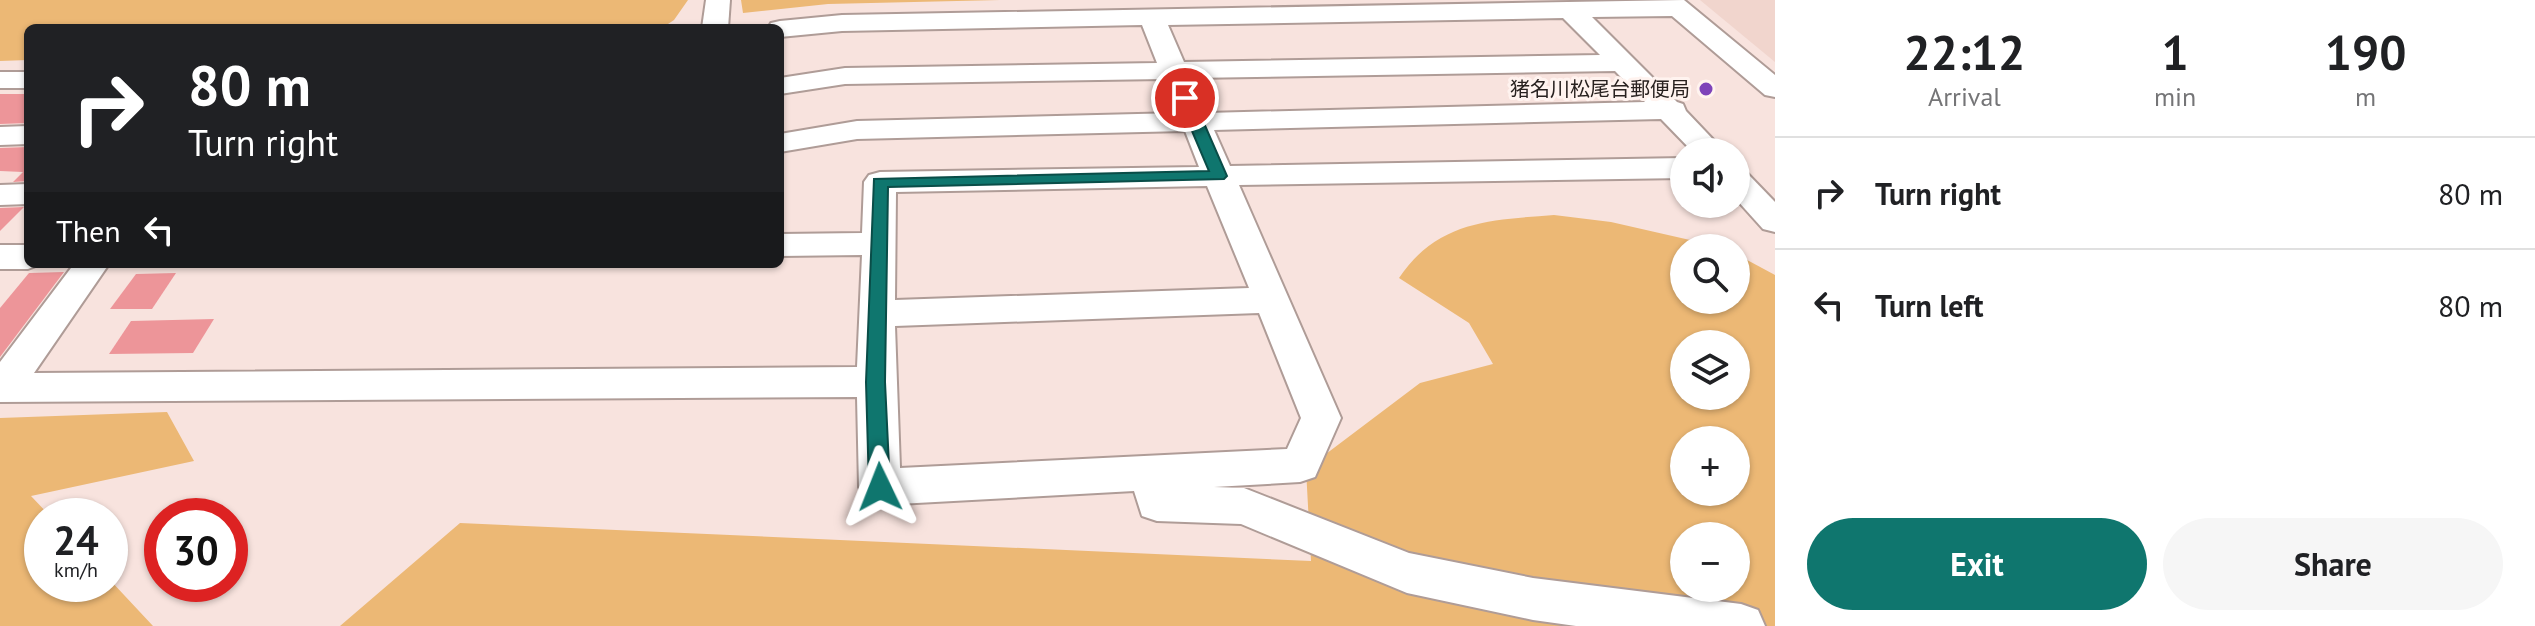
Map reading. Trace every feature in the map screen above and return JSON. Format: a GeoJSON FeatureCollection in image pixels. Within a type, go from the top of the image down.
{"type":"FeatureCollection","features":[{"type":"Feature","properties":{"kind":"street"},"geometry":{"type":"LineString","coordinates":[[715,24],[718,0]]}},
{"type":"Feature","properties":{"kind":"street"},"geometry":{"type":"LineString","coordinates":[[784,29],[842,23],[1152,18],[1235,8],[1571,11],[1674,4],[1775,89]]}},
{"type":"Feature","properties":{"kind":"street"},"geometry":{"type":"LineString","coordinates":[[1571,11],[1698,138]]}},
{"type":"Feature","properties":{"kind":"street"},"geometry":{"type":"LineString","coordinates":[[1152,18],[1196,123],[1219,176],[1321,418],[1300,465],[880,487],[876,382],[880,182],[1219,176],[1670,168]]}},
{"type":"Feature","properties":{"kind":"street"},"geometry":{"type":"LineString","coordinates":[[784,85],[845,76],[1622,63]]}},
{"type":"Feature","properties":{"kind":"street"},"geometry":{"type":"LineString","coordinates":[[0,80],[24,80]]}},
{"type":"Feature","properties":{"kind":"street"},"geometry":{"type":"LineString","coordinates":[[784,142],[857,130],[1673,110]]}},
{"type":"Feature","properties":{"kind":"street"},"geometry":{"type":"LineString","coordinates":[[0,136],[24,135]]}},
{"type":"Feature","properties":{"kind":"street"},"geometry":{"type":"LineString","coordinates":[[0,195],[24,194]]}},
{"type":"Feature","properties":{"kind":"street"},"geometry":{"type":"LineString","coordinates":[[1750,195],[1775,221]]}},
{"type":"Feature","properties":{"kind":"street"},"geometry":{"type":"LineString","coordinates":[[784,245],[879,244]]}},
{"type":"Feature","properties":{"kind":"street"},"geometry":{"type":"LineString","coordinates":[[0,257],[24,257]]}},
{"type":"Feature","properties":{"kind":"street"},"geometry":{"type":"LineString","coordinates":[[89,268],[2,388],[876,382]]}},
{"type":"Feature","properties":{"kind":"street"},"geometry":{"type":"LineString","coordinates":[[877,314],[1271,300]]}},
{"type":"Feature","properties":{"kind":"street"},"geometry":{"type":"LineString","coordinates":[[1151,472],[1157,503],[1244,506],[1407,573],[1533,599],[1741,626]]}},
{"type":"Feature","properties":{"kind":"shaded area"},"geometry":{"type":"Polygon","coordinates":[[[0,0],[688,0],[668,24],[24,24],[24,60],[0,61],[0,0]]]}},
{"type":"Feature","properties":{"kind":"shaded area"},"geometry":{"type":"Polygon","coordinates":[[[741,0],[1000,0],[828,4],[743,13],[741,0]]]}},
{"type":"Feature","properties":{"kind":"shaded area"},"geometry":{"type":"Polygon","coordinates":[[[1700,0],[1775,0],[1775,62],[1700,0]]]}},
{"type":"Feature","properties":{"kind":"shaded area"},"geometry":{"type":"Polygon","coordinates":[[[1554,215],[1611,222],[1670,235],[1670,314],[1750,314],[1750,262],[1775,275],[1775,626],[340,626],[460,523],[1311,561],[1306,469],[1420,383],[1493,364],[1469,323],[1399,278],[1431,244],[1449,234],[1488,222],[1554,215]]]}},
{"type":"Feature","properties":{"kind":"shaded area"},"geometry":{"type":"Polygon","coordinates":[[[167,412],[194,461],[24,498],[24,602],[128,602],[128,599],[153,626],[0,626],[0,418],[167,412]]]}},
{"type":"Feature","properties":{"kind":"building"},"geometry":{"type":"Polygon","coordinates":[[[0,94],[24,94],[24,123],[0,124],[0,94]]]}},
{"type":"Feature","properties":{"kind":"building"},"geometry":{"type":"Polygon","coordinates":[[[24,147],[24,181],[13,182],[23,172],[0,171],[0,148],[24,147]]]}},
{"type":"Feature","properties":{"kind":"building"},"geometry":{"type":"Polygon","coordinates":[[[24,207],[0,231],[0,208],[24,207]]]}},
{"type":"Feature","properties":{"kind":"building"},"geometry":{"type":"Polygon","coordinates":[[[64,272],[0,357],[0,308],[29,273],[64,272]]]}},
{"type":"Feature","properties":{"kind":"building"},"geometry":{"type":"Polygon","coordinates":[[[176,273],[152,309],[110,309],[136,274],[176,273]]]}},
{"type":"Feature","properties":{"kind":"building"},"geometry":{"type":"Polygon","coordinates":[[[214,319],[193,353],[109,354],[131,321],[214,319]]]}},
{"type":"Feature","properties":{"kind":"place","name":"猪名川松尾台郵便局"},"geometry":{"type":"Point","coordinates":[1706,89]}},
{"type":"Feature","properties":{"kind":"route"},"geometry":{"type":"LineString","coordinates":[[880,487],[876,382],[880,182],[1219,176],[1185,98]]}}]}
